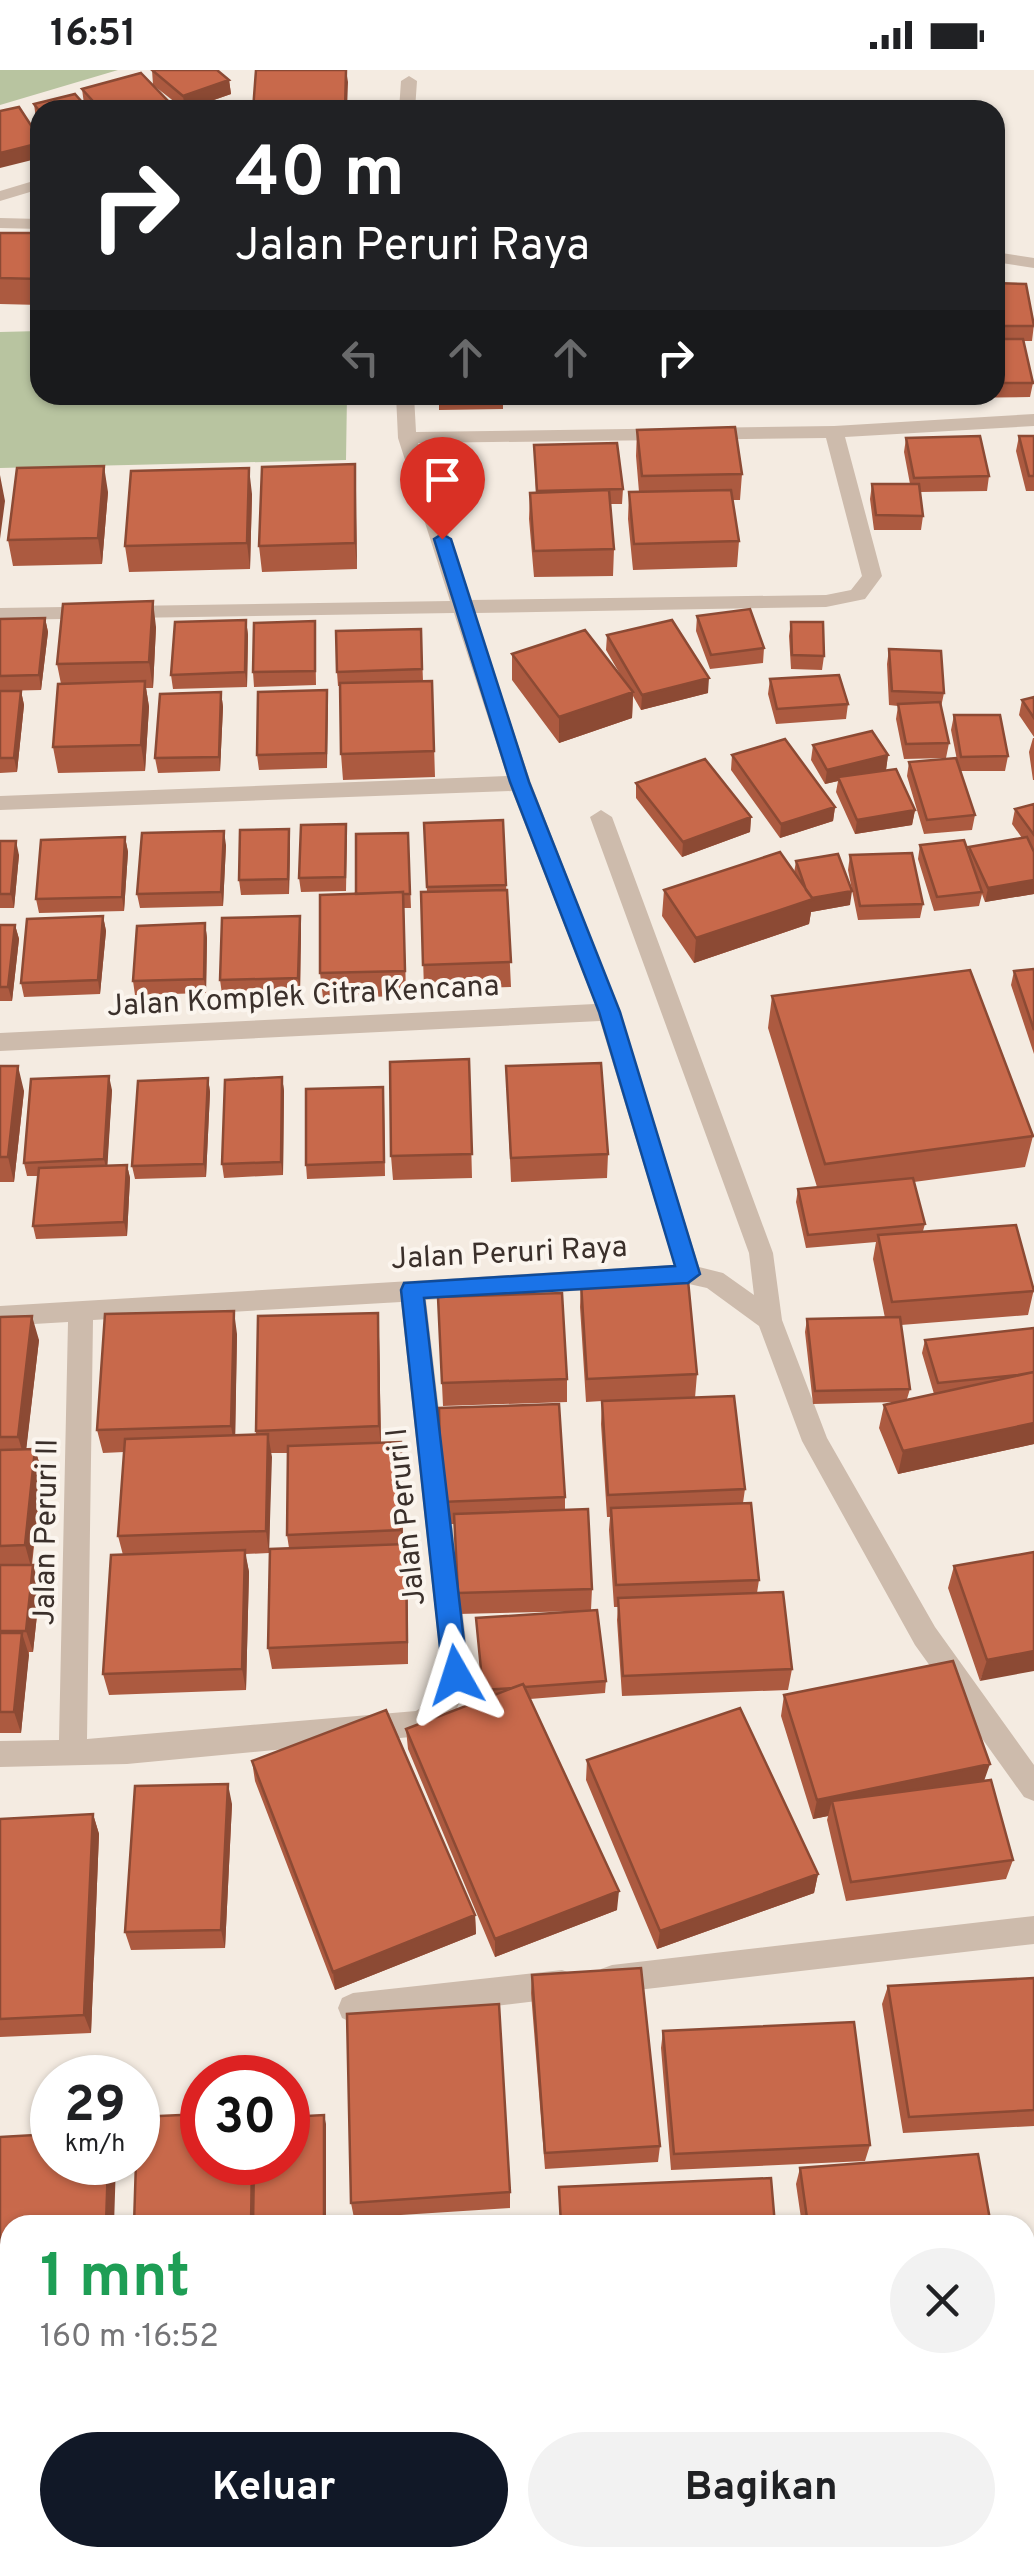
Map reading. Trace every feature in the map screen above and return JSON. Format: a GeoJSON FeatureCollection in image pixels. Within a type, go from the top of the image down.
{"type":"FeatureCollection","features":[{"type":"Feature","properties":{"kind":"street"},"geometry":{"type":"LineString","coordinates":[[408,100],[409,81]]}},
{"type":"Feature","properties":{"kind":"street"},"geometry":{"type":"LineString","coordinates":[[0,196],[30,187]]}},
{"type":"Feature","properties":{"kind":"street"},"geometry":{"type":"LineString","coordinates":[[0,223],[30,224]]}},
{"type":"Feature","properties":{"kind":"street"},"geometry":{"type":"LineString","coordinates":[[1005,259],[1034,264]]}},
{"type":"Feature","properties":{"kind":"street"},"geometry":{"type":"LineString","coordinates":[[405,405],[407,438],[466,607],[520,782],[609,1012],[688,1274]]}},
{"type":"Feature","properties":{"kind":"street"},"geometry":{"type":"LineString","coordinates":[[407,438],[834,432],[1034,420]]}},
{"type":"Feature","properties":{"kind":"street"},"geometry":{"type":"LineString","coordinates":[[0,614],[826,601],[858,595],[872,576],[834,432]]}},
{"type":"Feature","properties":{"kind":"street"},"geometry":{"type":"LineString","coordinates":[[0,803],[520,782]]}},
{"type":"Feature","properties":{"kind":"street"},"geometry":{"type":"LineString","coordinates":[[601,817],[761,1252],[769,1320],[814,1441],[925,1636],[1034,1788]]}},
{"type":"Feature","properties":{"kind":"street","name":"Jalan Komplek Citra Kencana"},"geometry":{"type":"LineString","coordinates":[[0,1042],[609,1012]]}},
{"type":"Feature","properties":{"kind":"street","name":"Jalan Peruri Raya"},"geometry":{"type":"LineString","coordinates":[[0,1316],[81,1315],[688,1274],[714,1280],[769,1320]]}},
{"type":"Feature","properties":{"kind":"street","name":"Jalan Peruri I"},"geometry":{"type":"LineString","coordinates":[[73,1750],[127,1751],[421,1723],[444,1707],[456,1675],[412,1290]]}},
{"type":"Feature","properties":{"kind":"street","name":"Jalan Peruri II"},"geometry":{"type":"LineString","coordinates":[[73,1750],[81,1315]]}},
{"type":"Feature","properties":{"kind":"street"},"geometry":{"type":"LineString","coordinates":[[0,1754],[73,1750]]}},
{"type":"Feature","properties":{"kind":"street"},"geometry":{"type":"LineString","coordinates":[[353,2008],[1034,1930]]}},
{"type":"Feature","properties":{"kind":"green space"},"geometry":{"type":"Polygon","coordinates":[[[0,70],[118,70],[0,105],[0,70]]]}},
{"type":"Feature","properties":{"kind":"green space"},"geometry":{"type":"Polygon","coordinates":[[[30,331],[30,405],[347,405],[346,460],[0,468],[0,332],[30,331]]]}},
{"type":"Feature","properties":{"kind":"building"},"geometry":{"type":"Polygon","coordinates":[[[152,70],[217,70],[229,80],[183,96],[152,70]]]}},
{"type":"Feature","properties":{"kind":"building"},"geometry":{"type":"Polygon","coordinates":[[[256,70],[346,70],[345,100],[254,100],[256,70]]]}},
{"type":"Feature","properties":{"kind":"building"},"geometry":{"type":"Polygon","coordinates":[[[141,73],[167,100],[92,100],[82,89],[141,73]]]}},
{"type":"Feature","properties":{"kind":"building"},"geometry":{"type":"Polygon","coordinates":[[[75,94],[80,100],[50,100],[75,94]]]}},
{"type":"Feature","properties":{"kind":"building"},"geometry":{"type":"Polygon","coordinates":[[[19,107],[30,124],[30,146],[0,153],[0,111],[19,107]]]}},
{"type":"Feature","properties":{"kind":"building"},"geometry":{"type":"Polygon","coordinates":[[[0,233],[30,233],[30,279],[0,278],[0,233]]]}},
{"type":"Feature","properties":{"kind":"building"},"geometry":{"type":"Polygon","coordinates":[[[1005,283],[1026,284],[1034,326],[1005,326],[1005,283]]]}},
{"type":"Feature","properties":{"kind":"building"},"geometry":{"type":"Polygon","coordinates":[[[1005,339],[1023,339],[1033,383],[1005,383],[1005,339]]]}},
{"type":"Feature","properties":{"kind":"building"},"geometry":{"type":"Polygon","coordinates":[[[735,427],[742,474],[642,476],[637,430],[735,427]]]}},
{"type":"Feature","properties":{"kind":"building"},"geometry":{"type":"Polygon","coordinates":[[[980,436],[989,476],[914,478],[906,438],[980,436]]]}},
{"type":"Feature","properties":{"kind":"building"},"geometry":{"type":"Polygon","coordinates":[[[1019,436],[1034,436],[1034,476],[1029,476],[1019,436]]]}},
{"type":"Feature","properties":{"kind":"building"},"geometry":{"type":"Polygon","coordinates":[[[617,443],[623,489],[537,491],[534,445],[617,443]]]}},
{"type":"Feature","properties":{"kind":"building"},"geometry":{"type":"Polygon","coordinates":[[[355,464],[355,543],[259,546],[262,467],[355,464]]]}},
{"type":"Feature","properties":{"kind":"building"},"geometry":{"type":"Polygon","coordinates":[[[104,466],[98,538],[8,540],[17,468],[104,466]]]}},
{"type":"Feature","properties":{"kind":"building"},"geometry":{"type":"Polygon","coordinates":[[[249,468],[247,543],[125,546],[131,471],[249,468]]]}},
{"type":"Feature","properties":{"kind":"building"},"geometry":{"type":"Polygon","coordinates":[[[872,484],[919,484],[923,516],[876,515],[872,484]]]}},
{"type":"Feature","properties":{"kind":"building"},"geometry":{"type":"Polygon","coordinates":[[[609,490],[614,549],[534,551],[530,493],[609,490]]]}},
{"type":"Feature","properties":{"kind":"building"},"geometry":{"type":"Polygon","coordinates":[[[731,490],[739,541],[634,544],[629,492],[731,490]]]}},
{"type":"Feature","properties":{"kind":"building"},"geometry":{"type":"Polygon","coordinates":[[[153,601],[149,662],[57,664],[63,604],[153,601]]]}},
{"type":"Feature","properties":{"kind":"building"},"geometry":{"type":"Polygon","coordinates":[[[750,609],[764,648],[711,655],[697,616],[750,609]]]}},
{"type":"Feature","properties":{"kind":"building"},"geometry":{"type":"Polygon","coordinates":[[[45,618],[39,675],[0,676],[0,619],[45,618]]]}},
{"type":"Feature","properties":{"kind":"building"},"geometry":{"type":"Polygon","coordinates":[[[246,620],[245,672],[171,675],[175,622],[246,620]]]}},
{"type":"Feature","properties":{"kind":"building"},"geometry":{"type":"Polygon","coordinates":[[[672,620],[709,678],[642,695],[607,635],[672,620]]]}},
{"type":"Feature","properties":{"kind":"building"},"geometry":{"type":"Polygon","coordinates":[[[315,621],[315,671],[253,672],[254,623],[315,621]]]}},
{"type":"Feature","properties":{"kind":"building"},"geometry":{"type":"Polygon","coordinates":[[[791,622],[823,622],[824,656],[792,655],[791,622]]]}},
{"type":"Feature","properties":{"kind":"building"},"geometry":{"type":"Polygon","coordinates":[[[421,629],[422,669],[337,672],[336,631],[421,629]]]}},
{"type":"Feature","properties":{"kind":"building"},"geometry":{"type":"Polygon","coordinates":[[[585,630],[633,692],[559,717],[512,654],[585,630]]]}},
{"type":"Feature","properties":{"kind":"building"},"geometry":{"type":"Polygon","coordinates":[[[889,649],[941,651],[944,693],[892,691],[889,649]]]}},
{"type":"Feature","properties":{"kind":"building"},"geometry":{"type":"Polygon","coordinates":[[[839,675],[848,704],[777,709],[770,679],[839,675]]]}},
{"type":"Feature","properties":{"kind":"building"},"geometry":{"type":"Polygon","coordinates":[[[145,681],[141,745],[53,747],[58,684],[145,681]]]}},
{"type":"Feature","properties":{"kind":"building"},"geometry":{"type":"Polygon","coordinates":[[[432,681],[434,751],[341,754],[340,683],[432,681]]]}},
{"type":"Feature","properties":{"kind":"building"},"geometry":{"type":"Polygon","coordinates":[[[327,690],[326,753],[257,755],[258,692],[327,690]]]}},
{"type":"Feature","properties":{"kind":"building"},"geometry":{"type":"Polygon","coordinates":[[[0,691],[21,691],[14,758],[0,758],[0,691]]]}},
{"type":"Feature","properties":{"kind":"building"},"geometry":{"type":"Polygon","coordinates":[[[221,692],[219,757],[155,758],[160,694],[221,692]]]}},
{"type":"Feature","properties":{"kind":"building"},"geometry":{"type":"Polygon","coordinates":[[[1034,697],[1034,718],[1022,700],[1034,697]]]}},
{"type":"Feature","properties":{"kind":"building"},"geometry":{"type":"Polygon","coordinates":[[[940,702],[949,743],[906,744],[898,704],[940,702]]]}},
{"type":"Feature","properties":{"kind":"building"},"geometry":{"type":"Polygon","coordinates":[[[954,715],[1000,715],[1008,756],[961,757],[954,715]]]}},
{"type":"Feature","properties":{"kind":"building"},"geometry":{"type":"Polygon","coordinates":[[[872,731],[888,755],[827,770],[813,745],[872,731]]]}},
{"type":"Feature","properties":{"kind":"building"},"geometry":{"type":"Polygon","coordinates":[[[785,739],[835,807],[781,824],[732,755],[785,739]]]}},
{"type":"Feature","properties":{"kind":"building"},"geometry":{"type":"Polygon","coordinates":[[[956,758],[975,815],[927,820],[909,762],[956,758]]]}},
{"type":"Feature","properties":{"kind":"building"},"geometry":{"type":"Polygon","coordinates":[[[705,759],[751,817],[683,842],[636,783],[705,759]]]}},
{"type":"Feature","properties":{"kind":"building"},"geometry":{"type":"Polygon","coordinates":[[[896,769],[915,810],[857,820],[838,777],[896,769]]]}},
{"type":"Feature","properties":{"kind":"building"},"geometry":{"type":"Polygon","coordinates":[[[1034,804],[1034,835],[1015,809],[1034,804]]]}},
{"type":"Feature","properties":{"kind":"building"},"geometry":{"type":"Polygon","coordinates":[[[503,820],[506,885],[427,887],[424,823],[503,820]]]}},
{"type":"Feature","properties":{"kind":"building"},"geometry":{"type":"Polygon","coordinates":[[[346,824],[345,877],[299,878],[301,825],[346,824]]]}},
{"type":"Feature","properties":{"kind":"building"},"geometry":{"type":"Polygon","coordinates":[[[289,829],[288,879],[239,880],[240,830],[289,829]]]}},
{"type":"Feature","properties":{"kind":"building"},"geometry":{"type":"Polygon","coordinates":[[[224,831],[221,892],[137,894],[142,833],[224,831]]]}},
{"type":"Feature","properties":{"kind":"building"},"geometry":{"type":"Polygon","coordinates":[[[408,833],[410,894],[356,894],[356,834],[408,833]]]}},
{"type":"Feature","properties":{"kind":"building"},"geometry":{"type":"Polygon","coordinates":[[[125,837],[122,897],[36,899],[41,840],[125,837]]]}},
{"type":"Feature","properties":{"kind":"building"},"geometry":{"type":"Polygon","coordinates":[[[1027,837],[1034,852],[1034,880],[988,888],[969,847],[1027,837]]]}},
{"type":"Feature","properties":{"kind":"building"},"geometry":{"type":"Polygon","coordinates":[[[964,840],[982,892],[937,897],[920,845],[964,840]]]}},
{"type":"Feature","properties":{"kind":"building"},"geometry":{"type":"Polygon","coordinates":[[[0,841],[16,841],[11,894],[0,894],[0,841]]]}},
{"type":"Feature","properties":{"kind":"building"},"geometry":{"type":"Polygon","coordinates":[[[780,852],[813,899],[696,938],[664,890],[780,852]]]}},
{"type":"Feature","properties":{"kind":"building"},"geometry":{"type":"Polygon","coordinates":[[[912,853],[923,904],[860,906],[850,855],[912,853]]]}},
{"type":"Feature","properties":{"kind":"building"},"geometry":{"type":"Polygon","coordinates":[[[838,854],[852,891],[812,898],[796,861],[838,854]]]}},
{"type":"Feature","properties":{"kind":"building"},"geometry":{"type":"Polygon","coordinates":[[[507,890],[511,962],[423,965],[421,892],[507,890]]]}},
{"type":"Feature","properties":{"kind":"building"},"geometry":{"type":"Polygon","coordinates":[[[403,892],[405,971],[320,973],[320,895],[403,892]]]}},
{"type":"Feature","properties":{"kind":"building"},"geometry":{"type":"Polygon","coordinates":[[[103,916],[98,980],[21,983],[27,919],[103,916]]]}},
{"type":"Feature","properties":{"kind":"building"},"geometry":{"type":"Polygon","coordinates":[[[300,916],[298,978],[220,980],[222,918],[300,916]]]}},
{"type":"Feature","properties":{"kind":"building"},"geometry":{"type":"Polygon","coordinates":[[[205,923],[204,979],[133,981],[137,926],[205,923]]]}},
{"type":"Feature","properties":{"kind":"building"},"geometry":{"type":"Polygon","coordinates":[[[0,925],[15,925],[8,987],[0,987],[0,925]]]}},
{"type":"Feature","properties":{"kind":"building"},"geometry":{"type":"Polygon","coordinates":[[[1034,969],[1034,1030],[1014,971],[1034,969]]]}},
{"type":"Feature","properties":{"kind":"building"},"geometry":{"type":"Polygon","coordinates":[[[970,970],[1033,1136],[825,1164],[772,996],[970,970]]]}},
{"type":"Feature","properties":{"kind":"building"},"geometry":{"type":"Polygon","coordinates":[[[469,1059],[472,1154],[391,1156],[390,1062],[469,1059]]]}},
{"type":"Feature","properties":{"kind":"building"},"geometry":{"type":"Polygon","coordinates":[[[601,1063],[608,1154],[511,1158],[506,1066],[601,1063]]]}},
{"type":"Feature","properties":{"kind":"building"},"geometry":{"type":"Polygon","coordinates":[[[0,1066],[18,1066],[8,1157],[0,1157],[0,1066]]]}},
{"type":"Feature","properties":{"kind":"building"},"geometry":{"type":"Polygon","coordinates":[[[109,1076],[104,1159],[24,1163],[31,1079],[109,1076]]]}},
{"type":"Feature","properties":{"kind":"building"},"geometry":{"type":"Polygon","coordinates":[[[282,1077],[281,1162],[222,1164],[225,1080],[282,1077]]]}},
{"type":"Feature","properties":{"kind":"building"},"geometry":{"type":"Polygon","coordinates":[[[208,1078],[204,1164],[132,1166],[138,1081],[208,1078]]]}},
{"type":"Feature","properties":{"kind":"building"},"geometry":{"type":"Polygon","coordinates":[[[383,1087],[384,1162],[306,1165],[306,1089],[383,1087]]]}},
{"type":"Feature","properties":{"kind":"building"},"geometry":{"type":"Polygon","coordinates":[[[127,1165],[124,1222],[33,1226],[39,1168],[127,1165]]]}},
{"type":"Feature","properties":{"kind":"building"},"geometry":{"type":"Polygon","coordinates":[[[913,1178],[925,1224],[808,1235],[798,1189],[913,1178]]]}},
{"type":"Feature","properties":{"kind":"building"},"geometry":{"type":"Polygon","coordinates":[[[1016,1225],[1034,1291],[892,1302],[878,1235],[1016,1225]]]}},
{"type":"Feature","properties":{"kind":"building"},"geometry":{"type":"Polygon","coordinates":[[[688,1280],[697,1374],[587,1379],[581,1283],[688,1280]]]}},
{"type":"Feature","properties":{"kind":"building"},"geometry":{"type":"Polygon","coordinates":[[[562,1293],[567,1379],[442,1383],[438,1297],[562,1293]]]}},
{"type":"Feature","properties":{"kind":"building"},"geometry":{"type":"Polygon","coordinates":[[[234,1311],[231,1426],[97,1430],[105,1314],[234,1311]]]}},
{"type":"Feature","properties":{"kind":"building"},"geometry":{"type":"Polygon","coordinates":[[[378,1313],[379,1426],[256,1431],[258,1316],[378,1313]]]}},
{"type":"Feature","properties":{"kind":"building"},"geometry":{"type":"Polygon","coordinates":[[[32,1316],[18,1437],[0,1437],[0,1317],[32,1316]]]}},
{"type":"Feature","properties":{"kind":"building"},"geometry":{"type":"Polygon","coordinates":[[[900,1317],[910,1389],[815,1391],[807,1319],[900,1317]]]}},
{"type":"Feature","properties":{"kind":"building"},"geometry":{"type":"Polygon","coordinates":[[[1034,1328],[1034,1372],[938,1383],[925,1340],[1034,1328]]]}},
{"type":"Feature","properties":{"kind":"building"},"geometry":{"type":"Polygon","coordinates":[[[1034,1372],[1034,1423],[903,1451],[884,1405],[1034,1372]]]}},
{"type":"Feature","properties":{"kind":"building"},"geometry":{"type":"Polygon","coordinates":[[[734,1396],[745,1489],[608,1495],[602,1401],[734,1396]]]}},
{"type":"Feature","properties":{"kind":"building"},"geometry":{"type":"Polygon","coordinates":[[[559,1404],[565,1497],[441,1502],[439,1408],[559,1404]]]}},
{"type":"Feature","properties":{"kind":"building"},"geometry":{"type":"Polygon","coordinates":[[[268,1434],[266,1531],[118,1536],[125,1439],[268,1434]]]}},
{"type":"Feature","properties":{"kind":"building"},"geometry":{"type":"Polygon","coordinates":[[[401,1442],[401,1530],[287,1535],[288,1446],[401,1442]]]}},
{"type":"Feature","properties":{"kind":"building"},"geometry":{"type":"Polygon","coordinates":[[[35,1449],[25,1545],[0,1546],[0,1450],[35,1449]]]}},
{"type":"Feature","properties":{"kind":"building"},"geometry":{"type":"Polygon","coordinates":[[[751,1503],[759,1580],[616,1585],[611,1508],[751,1503]]]}},
{"type":"Feature","properties":{"kind":"building"},"geometry":{"type":"Polygon","coordinates":[[[588,1509],[592,1589],[458,1593],[454,1514],[588,1509]]]}},
{"type":"Feature","properties":{"kind":"building"},"geometry":{"type":"Polygon","coordinates":[[[406,1544],[407,1642],[268,1648],[270,1549],[406,1544]]]}},
{"type":"Feature","properties":{"kind":"building"},"geometry":{"type":"Polygon","coordinates":[[[245,1550],[242,1669],[103,1674],[111,1555],[245,1550]]]}},
{"type":"Feature","properties":{"kind":"building"},"geometry":{"type":"Polygon","coordinates":[[[1034,1552],[1034,1651],[987,1660],[954,1566],[1034,1552]]]}},
{"type":"Feature","properties":{"kind":"building"},"geometry":{"type":"Polygon","coordinates":[[[0,1565],[33,1565],[26,1631],[0,1631],[0,1565]]]}},
{"type":"Feature","properties":{"kind":"building"},"geometry":{"type":"Polygon","coordinates":[[[783,1592],[792,1669],[623,1676],[618,1598],[783,1592]]]}},
{"type":"Feature","properties":{"kind":"building"},"geometry":{"type":"Polygon","coordinates":[[[597,1610],[606,1681],[525,1687],[523,1684],[483,1690],[476,1618],[597,1610]]]}},
{"type":"Feature","properties":{"kind":"building"},"geometry":{"type":"Polygon","coordinates":[[[0,1633],[22,1633],[14,1712],[0,1712],[0,1633]]]}},
{"type":"Feature","properties":{"kind":"building"},"geometry":{"type":"Polygon","coordinates":[[[953,1661],[990,1764],[817,1800],[784,1695],[953,1661]]]}},
{"type":"Feature","properties":{"kind":"building"},"geometry":{"type":"Polygon","coordinates":[[[523,1684],[619,1891],[495,1939],[406,1729],[523,1684]]]}},
{"type":"Feature","properties":{"kind":"building"},"geometry":{"type":"Polygon","coordinates":[[[740,1708],[818,1874],[660,1931],[587,1760],[740,1708]]]}},
{"type":"Feature","properties":{"kind":"building"},"geometry":{"type":"Polygon","coordinates":[[[386,1710],[475,1915],[333,1972],[252,1761],[386,1710]]]}},
{"type":"Feature","properties":{"kind":"building"},"geometry":{"type":"Polygon","coordinates":[[[991,1780],[1013,1860],[851,1882],[832,1801],[991,1780]]]}},
{"type":"Feature","properties":{"kind":"building"},"geometry":{"type":"Polygon","coordinates":[[[228,1784],[221,1930],[125,1932],[135,1786],[228,1784]]]}},
{"type":"Feature","properties":{"kind":"building"},"geometry":{"type":"Polygon","coordinates":[[[93,1814],[84,2015],[0,2019],[0,1819],[93,1814]]]}},
{"type":"Feature","properties":{"kind":"building"},"geometry":{"type":"Polygon","coordinates":[[[641,1968],[660,2146],[545,2153],[532,1975],[641,1968]]]}},
{"type":"Feature","properties":{"kind":"building"},"geometry":{"type":"Polygon","coordinates":[[[1034,1978],[1034,2110],[909,2117],[888,1986],[1034,1978]]]}},
{"type":"Feature","properties":{"kind":"building"},"geometry":{"type":"Polygon","coordinates":[[[499,2004],[510,2192],[351,2203],[347,2014],[499,2004]]]}},
{"type":"Feature","properties":{"kind":"building"},"geometry":{"type":"Polygon","coordinates":[[[854,2022],[870,2145],[674,2154],[663,2031],[854,2022]]]}},
{"type":"Feature","properties":{"kind":"building"},"geometry":{"type":"Polygon","coordinates":[[[180,2115],[180,2185],[252,2185],[251,2215],[134,2215],[135,2185],[160,2185],[160,2116],[180,2115]]]}},
{"type":"Feature","properties":{"kind":"building"},"geometry":{"type":"Polygon","coordinates":[[[324,2115],[324,2215],[253,2215],[254,2185],[310,2185],[310,2116],[324,2115]]]}},
{"type":"Feature","properties":{"kind":"building"},"geometry":{"type":"Polygon","coordinates":[[[30,2135],[30,2185],[107,2185],[106,2215],[0,2215],[0,2137],[30,2135]]]}},
{"type":"Feature","properties":{"kind":"building"},"geometry":{"type":"Polygon","coordinates":[[[978,2154],[989,2215],[807,2215],[800,2168],[978,2154]]]}},
{"type":"Feature","properties":{"kind":"building"},"geometry":{"type":"Polygon","coordinates":[[[771,2178],[774,2215],[560,2215],[559,2187],[771,2178]]]}},
{"type":"Feature","properties":{"kind":"route"},"geometry":{"type":"LineString","coordinates":[[442,539],[520,782],[609,1012],[688,1274],[412,1290],[456,1675]]}}]}
